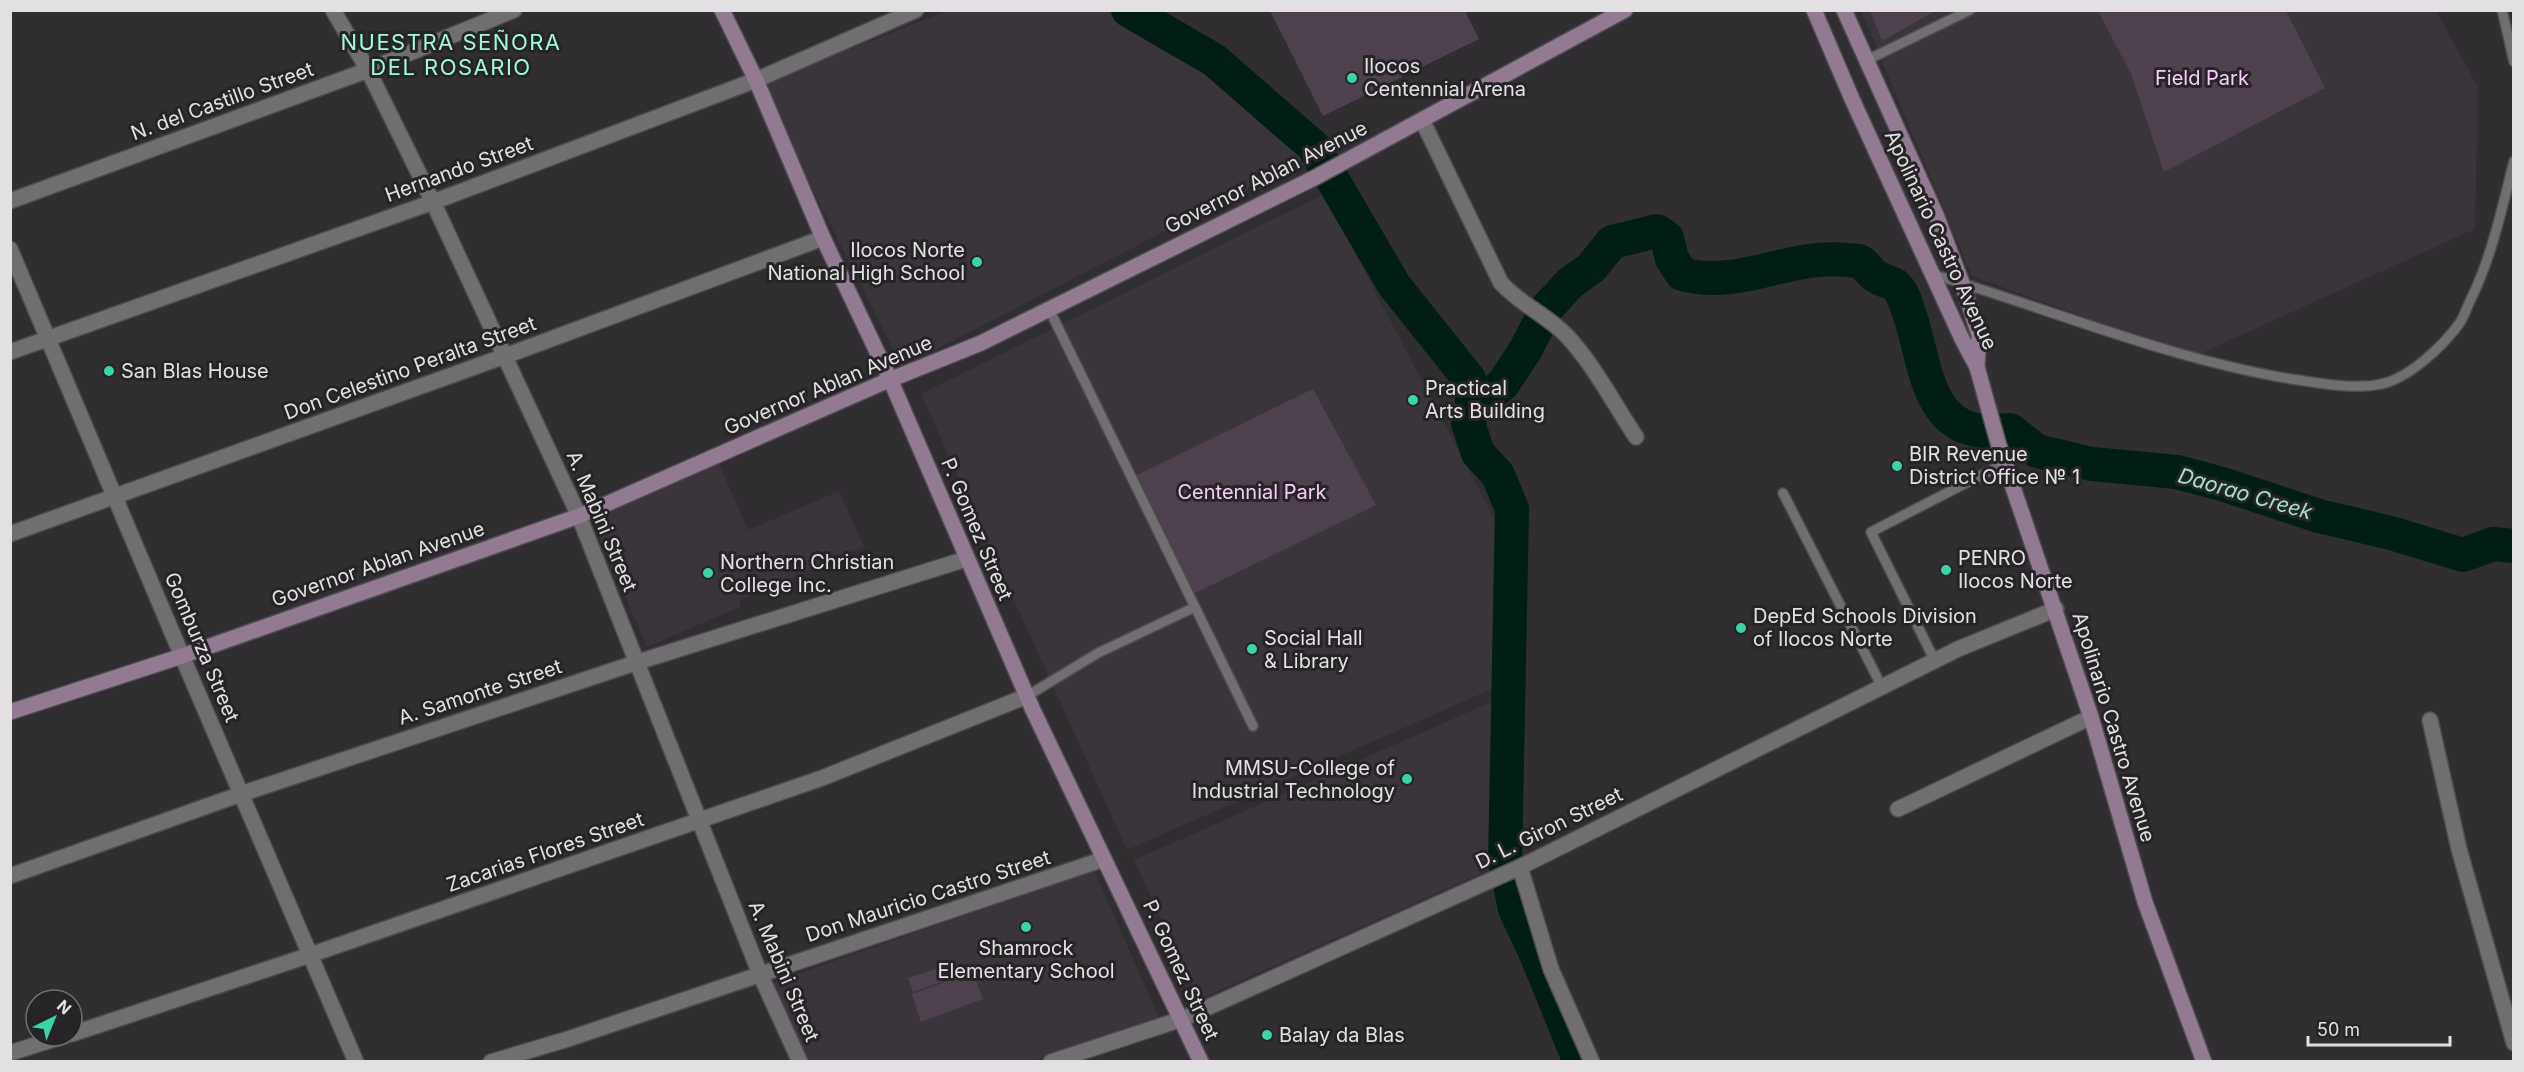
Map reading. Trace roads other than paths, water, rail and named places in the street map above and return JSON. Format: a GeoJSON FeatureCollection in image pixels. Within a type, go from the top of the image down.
{"type":"FeatureCollection","features":[{"type":"Feature","properties":{"kind":"main road","name":"P. Gomez Street"},"geometry":{"type":"LineString","coordinates":[[722,10],[756,80],[823,238],[890,379],[966,559],[1028,696],[1201,1062]]}},
{"type":"Feature","properties":{"kind":"main road","name":"Governor Ablan Avenue"},"geometry":{"type":"LineString","coordinates":[[10,712],[182,656],[579,516],[890,379],[981,343],[1317,177],[1625,10]]}},
{"type":"Feature","properties":{"kind":"main road","name":"Apolinario Castro Avenue"},"geometry":{"type":"LineString","coordinates":[[1814,10],[1852,99],[1977,367],[1999,446],[2091,717],[2145,902],[2204,1062]]}},
{"type":"Feature","properties":{"kind":"main road","name":"Apolinario Castro Avenue"},"geometry":{"type":"LineString","coordinates":[[1844,10],[1936,217],[1962,283],[1980,335],[1977,367]]}},
{"type":"Feature","properties":{"kind":"street","name":"A. Mabini Street"},"geometry":{"type":"LineString","coordinates":[[333,10],[368,70],[433,202],[579,516],[760,974],[800,1062]]}},
{"type":"Feature","properties":{"kind":"street","name":"N. del Castillo Street"},"geometry":{"type":"LineString","coordinates":[[10,201],[368,70],[514,10]]}},
{"type":"Feature","properties":{"kind":"street","name":"Hernando Street"},"geometry":{"type":"LineString","coordinates":[[10,352],[433,202],[756,80],[916,10]]}},
{"type":"Feature","properties":{"kind":"street"},"geometry":{"type":"LineString","coordinates":[[1422,120],[1501,283],[1522,303],[1545,318],[1574,344],[1636,437]]}},
{"type":"Feature","properties":{"kind":"street","name":"Don Celestino Peralta Street"},"geometry":{"type":"LineString","coordinates":[[10,534],[505,356],[823,238]]}},
{"type":"Feature","properties":{"kind":"street","name":"Gomburza Street"},"geometry":{"type":"LineString","coordinates":[[10,249],[356,1062]]}},
{"type":"Feature","properties":{"kind":"street","name":"A. Samonte Street"},"geometry":{"type":"LineString","coordinates":[[10,876],[242,794],[638,662],[966,559]]}},
{"type":"Feature","properties":{"kind":"street","name":"D. L. Giron Street"},"geometry":{"type":"LineString","coordinates":[[1051,1062],[1182,1019],[1520,867],[1935,661],[2056,609]]}},
{"type":"Feature","properties":{"kind":"street","name":"Zacarias Flores Street"},"geometry":{"type":"LineString","coordinates":[[84,1030],[310,955],[822,778],[1028,696]]}},
{"type":"Feature","properties":{"kind":"street"},"geometry":{"type":"LineString","coordinates":[[1898,809],[2091,717]]}},
{"type":"Feature","properties":{"kind":"street"},"geometry":{"type":"LineString","coordinates":[[2430,720],[2459,849],[2514,1043]]}},
{"type":"Feature","properties":{"kind":"street","name":"Don Mauricio Castro Street"},"geometry":{"type":"LineString","coordinates":[[491,1062],[568,1040],[1104,859]]}},
{"type":"Feature","properties":{"kind":"street"},"geometry":{"type":"LineString","coordinates":[[1520,867],[1551,969],[1592,1062]]}},
{"type":"Feature","properties":{"kind":"street"},"geometry":{"type":"LineString","coordinates":[[10,1053],[26,1048]]}},
{"type":"Feature","properties":{"kind":"lane"},"geometry":{"type":"LineString","coordinates":[[1865,61],[1970,10]]}},
{"type":"Feature","properties":{"kind":"lane"},"geometry":{"type":"LineString","coordinates":[[2502,10],[2514,62]]}},
{"type":"Feature","properties":{"kind":"lane"},"geometry":{"type":"LineString","coordinates":[[1935,275],[2185,356],[2304,381],[2358,387],[2383,384],[2409,373],[2459,323],[2484,273],[2514,161]]}},
{"type":"Feature","properties":{"kind":"lane"},"geometry":{"type":"LineString","coordinates":[[1049,309],[1253,726]]}},
{"type":"Feature","properties":{"kind":"lane"},"geometry":{"type":"LineString","coordinates":[[1935,661],[1871,532],[2005,463]]}},
{"type":"Feature","properties":{"kind":"lane"},"geometry":{"type":"LineString","coordinates":[[1783,493],[1882,687]]}},
{"type":"Feature","properties":{"kind":"lane"},"geometry":{"type":"LineString","coordinates":[[1028,696],[1107,649],[1195,607]]}},
{"type":"Feature","properties":{"kind":"waterway"},"geometry":{"type":"LineString","coordinates":[[1128,10],[1214,60],[1313,146],[1394,285],[1469,379],[1473,408],[1468,423],[1478,453],[1498,475],[1512,509],[1505,863]]}},
{"type":"Feature","properties":{"kind":"waterway","name":"Daorao Creek"},"geometry":{"type":"LineString","coordinates":[[1473,408],[1503,384],[1526,349],[1547,308],[1570,283],[1591,268],[1612,242],[1657,231],[1667,238],[1672,259],[1682,274],[1703,278],[1744,275],[1806,261],[1827,259],[1861,262],[1874,275],[1895,285],[1900,291],[1908,309],[1930,386],[1948,416],[1963,426],[1982,431],[2010,430],[2037,451],[2092,464],[2177,472],[2222,484],[2319,516],[2391,533],[2463,555],[2493,544],[2514,546]]}},
{"type":"Feature","properties":{"kind":"waterway"},"geometry":{"type":"LineString","coordinates":[[1511,889],[1515,909],[1580,1062]]}},
{"type":"Feature","properties":{"kind":"place","name":"Ilocos Centennial Arena"},"geometry":{"type":"Point","coordinates":[1352,78]}},
{"type":"Feature","properties":{"kind":"place","name":"Ilocos Norte National High School"},"geometry":{"type":"Point","coordinates":[977,262]}},
{"type":"Feature","properties":{"kind":"place","name":"San Blas House"},"geometry":{"type":"Point","coordinates":[109,371]}},
{"type":"Feature","properties":{"kind":"place","name":"Practical Arts Building"},"geometry":{"type":"Point","coordinates":[1413,400]}},
{"type":"Feature","properties":{"kind":"place","name":"BIR Revenue District Office № 1"},"geometry":{"type":"Point","coordinates":[1897,466]}},
{"type":"Feature","properties":{"kind":"place","name":"PENRO Ilocos Norte"},"geometry":{"type":"Point","coordinates":[1946,570]}},
{"type":"Feature","properties":{"kind":"place","name":"Northern Christian College Inc."},"geometry":{"type":"Point","coordinates":[708,573]}},
{"type":"Feature","properties":{"kind":"place","name":"DepEd Schools Division of Ilocos Norte"},"geometry":{"type":"Point","coordinates":[1741,628]}},
{"type":"Feature","properties":{"kind":"place","name":"Social Hall & Library"},"geometry":{"type":"Point","coordinates":[1252,649]}},
{"type":"Feature","properties":{"kind":"place","name":"MMSU-College of Industrial Technology"},"geometry":{"type":"Point","coordinates":[1407,779]}},
{"type":"Feature","properties":{"kind":"place","name":"Shamrock Elementary School"},"geometry":{"type":"Point","coordinates":[1026,927]}},
{"type":"Feature","properties":{"kind":"place","name":"Balay da Blas"},"geometry":{"type":"Point","coordinates":[1267,1035]}},
{"type":"Feature","properties":{"kind":"district","name":"NUESTRA SEÑORA DEL ROSARIO"},"geometry":{"type":"Point","coordinates":[451,54]}},
{"type":"Feature","properties":{"kind":"park label","name":"Field Park"},"geometry":{"type":"Point","coordinates":[2202,78]}},
{"type":"Feature","properties":{"kind":"park label","name":"Centennial Park"},"geometry":{"type":"Point","coordinates":[1252,492]}}]}
